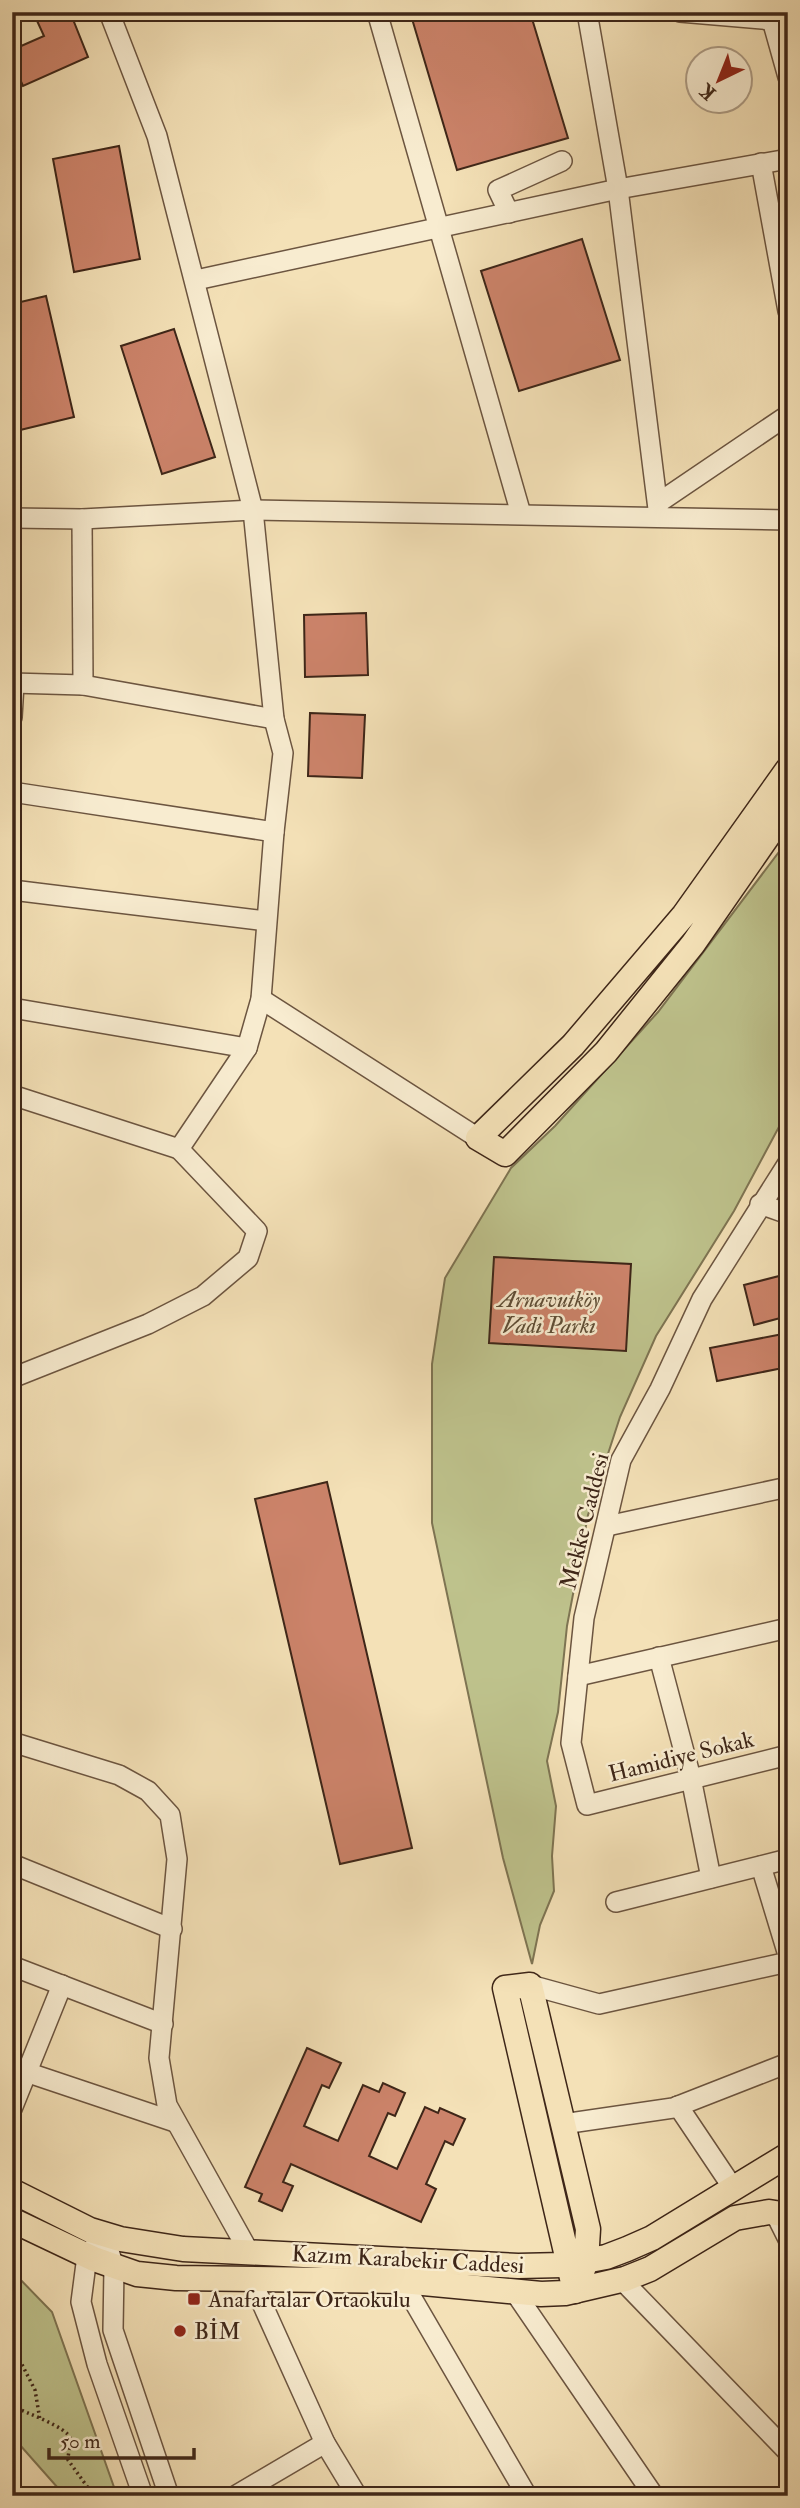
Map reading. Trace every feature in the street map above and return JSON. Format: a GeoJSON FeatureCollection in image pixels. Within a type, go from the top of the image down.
{"type":"FeatureCollection","features":[{"type":"Feature","properties":{"kind":"main road"},"geometry":{"type":"LineString","coordinates":[[788,769],[684,915],[573,1045],[478,1138],[505,1154],[607,1052],[693,944],[788,807]]}},
{"type":"Feature","properties":{"kind":"main road"},"geometry":{"type":"LineString","coordinates":[[575,2291],[578,2262],[588,2229],[530,1985],[505,1988],[578,2262]]}},
{"type":"Feature","properties":{"kind":"main road","name":"Kazım Karabekir Caddesi"},"geometry":{"type":"LineString","coordinates":[[12,2191],[60,2216],[104,2234],[151,2245],[518,2266],[578,2262],[606,2257],[652,2238],[788,2155]]}},
{"type":"Feature","properties":{"kind":"main road","name":"Kazım Karabekir Caddesi"},"geometry":{"type":"LineString","coordinates":[[12,2220],[114,2268],[137,2274],[176,2278],[402,2281],[541,2294],[575,2291],[622,2280],[650,2269],[735,2218],[769,2212],[781,2214]]}},
{"type":"Feature","properties":{"kind":"street"},"geometry":{"type":"LineString","coordinates":[[109,12],[157,136],[253,509],[274,719],[283,753],[261,999],[247,1048],[179,1149]]}},
{"type":"Feature","properties":{"kind":"street"},"geometry":{"type":"LineString","coordinates":[[377,12],[521,514]]}},
{"type":"Feature","properties":{"kind":"street"},"geometry":{"type":"LineString","coordinates":[[587,12],[618,189],[659,510]]}},
{"type":"Feature","properties":{"kind":"street"},"geometry":{"type":"LineString","coordinates":[[680,12],[780,16],[788,77]]}},
{"type":"Feature","properties":{"kind":"street"},"geometry":{"type":"LineString","coordinates":[[196,280],[618,189],[788,159]]}},
{"type":"Feature","properties":{"kind":"street"},"geometry":{"type":"LineString","coordinates":[[509,213],[498,190],[562,161]]}},
{"type":"Feature","properties":{"kind":"street"},"geometry":{"type":"LineString","coordinates":[[761,163],[788,311]]}},
{"type":"Feature","properties":{"kind":"street"},"geometry":{"type":"LineString","coordinates":[[659,510],[788,415]]}},
{"type":"Feature","properties":{"kind":"street"},"geometry":{"type":"LineString","coordinates":[[12,518],[82,519],[253,509],[521,514],[659,510],[788,520]]}},
{"type":"Feature","properties":{"kind":"street"},"geometry":{"type":"LineString","coordinates":[[82,519],[83,685]]}},
{"type":"Feature","properties":{"kind":"street"},"geometry":{"type":"LineString","coordinates":[[12,717],[13,683],[83,685],[274,719]]}},
{"type":"Feature","properties":{"kind":"street"},"geometry":{"type":"LineString","coordinates":[[12,792],[274,832]]}},
{"type":"Feature","properties":{"kind":"street"},"geometry":{"type":"LineString","coordinates":[[12,890],[266,921]]}},
{"type":"Feature","properties":{"kind":"street"},"geometry":{"type":"LineString","coordinates":[[261,999],[478,1138]]}},
{"type":"Feature","properties":{"kind":"street"},"geometry":{"type":"LineString","coordinates":[[12,1008],[247,1048]]}},
{"type":"Feature","properties":{"kind":"street"},"geometry":{"type":"LineString","coordinates":[[12,1095],[179,1149],[257,1231],[248,1258],[203,1296],[148,1324],[12,1378]]}},
{"type":"Feature","properties":{"kind":"street","name":"Mekke Caddesi"},"geometry":{"type":"LineString","coordinates":[[587,1805],[571,1743],[584,1618],[621,1460],[660,1389],[702,1299],[788,1163]]}},
{"type":"Feature","properties":{"kind":"street"},"geometry":{"type":"LineString","coordinates":[[760,1204],[788,1214]]}},
{"type":"Feature","properties":{"kind":"street"},"geometry":{"type":"LineString","coordinates":[[607,1526],[788,1487]]}},
{"type":"Feature","properties":{"kind":"street"},"geometry":{"type":"LineString","coordinates":[[578,1676],[788,1628]]}},
{"type":"Feature","properties":{"kind":"street"},"geometry":{"type":"LineString","coordinates":[[659,1657],[691,1778],[711,1878]]}},
{"type":"Feature","properties":{"kind":"street"},"geometry":{"type":"LineString","coordinates":[[12,1742],[119,1775],[148,1791],[170,1815],[177,1858],[159,2058],[167,2105],[249,2252]]}},
{"type":"Feature","properties":{"kind":"street","name":"Hamidiye Sokak"},"geometry":{"type":"LineString","coordinates":[[587,1805],[788,1755]]}},
{"type":"Feature","properties":{"kind":"street"},"geometry":{"type":"LineString","coordinates":[[616,1902],[788,1859]]}},
{"type":"Feature","properties":{"kind":"street"},"geometry":{"type":"LineString","coordinates":[[12,1864],[172,1929]]}},
{"type":"Feature","properties":{"kind":"street"},"geometry":{"type":"LineString","coordinates":[[761,1866],[788,1955]]}},
{"type":"Feature","properties":{"kind":"street"},"geometry":{"type":"LineString","coordinates":[[530,1985],[599,2004],[788,1962]]}},
{"type":"Feature","properties":{"kind":"street"},"geometry":{"type":"LineString","coordinates":[[12,1966],[163,2024]]}},
{"type":"Feature","properties":{"kind":"street"},"geometry":{"type":"LineString","coordinates":[[12,2109],[62,1985]]}},
{"type":"Feature","properties":{"kind":"street"},"geometry":{"type":"LineString","coordinates":[[563,2124],[649,2112],[678,2105],[788,2063]]}},
{"type":"Feature","properties":{"kind":"street"},"geometry":{"type":"LineString","coordinates":[[26,2072],[175,2122]]}},
{"type":"Feature","properties":{"kind":"street"},"geometry":{"type":"LineString","coordinates":[[678,2105],[733,2188]]}},
{"type":"Feature","properties":{"kind":"street"},"geometry":{"type":"LineString","coordinates":[[781,2214],[788,2239]]}},
{"type":"Feature","properties":{"kind":"street"},"geometry":{"type":"LineString","coordinates":[[104,2234],[88,2256],[80,2302],[137,2494]]}},
{"type":"Feature","properties":{"kind":"street"},"geometry":{"type":"LineString","coordinates":[[104,2234],[114,2268],[113,2330],[169,2496]]}},
{"type":"Feature","properties":{"kind":"street"},"geometry":{"type":"LineString","coordinates":[[251,2279],[325,2443],[357,2496]]}},
{"type":"Feature","properties":{"kind":"street"},"geometry":{"type":"LineString","coordinates":[[622,2280],[788,2452]]}},
{"type":"Feature","properties":{"kind":"street"},"geometry":{"type":"LineString","coordinates":[[402,2281],[527,2496]]}},
{"type":"Feature","properties":{"kind":"street"},"geometry":{"type":"LineString","coordinates":[[514,2291],[654,2496]]}},
{"type":"Feature","properties":{"kind":"street"},"geometry":{"type":"LineString","coordinates":[[235,2496],[325,2443]]}},
{"type":"Feature","properties":{"kind":"path"},"geometry":{"type":"LineString","coordinates":[[12,2345],[35,2390],[40,2420]]}},
{"type":"Feature","properties":{"kind":"path"},"geometry":{"type":"LineString","coordinates":[[12,2406],[59,2427],[68,2434],[71,2440],[68,2460],[94,2496]]}},
{"type":"Feature","properties":{"kind":"green space","name":"Arnavutköy Vadi Parkı"},"geometry":{"type":"Polygon","coordinates":[[[788,840],[788,1110],[734,1211],[656,1336],[620,1417],[588,1515],[567,1626],[558,1712],[547,1761],[556,1806],[552,1856],[554,1891],[540,1925],[532,1964],[503,1858],[432,1523],[432,1364],[445,1278],[511,1168],[555,1126],[658,1012],[788,840]]]}},
{"type":"Feature","properties":{"kind":"green space"},"geometry":{"type":"Polygon","coordinates":[[[12,2271],[52,2312],[115,2490],[101,2496],[65,2496],[12,2436],[12,2271]]]}},
{"type":"Feature","properties":{"kind":"building"},"geometry":{"type":"Polygon","coordinates":[[[33,12],[70,12],[88,57],[23,86],[12,61],[12,50],[44,36],[33,12]]]}},
{"type":"Feature","properties":{"kind":"building"},"geometry":{"type":"Polygon","coordinates":[[[410,12],[530,12],[568,138],[457,170],[410,12]]]}},
{"type":"Feature","properties":{"kind":"building"},"geometry":{"type":"Polygon","coordinates":[[[119,146],[140,259],[74,272],[53,159],[119,146]]]}},
{"type":"Feature","properties":{"kind":"building"},"geometry":{"type":"Polygon","coordinates":[[[582,239],[620,360],[519,391],[481,271],[582,239]]]}},
{"type":"Feature","properties":{"kind":"building"},"geometry":{"type":"Polygon","coordinates":[[[46,296],[74,417],[16,431],[12,415],[12,304],[46,296]]]}},
{"type":"Feature","properties":{"kind":"building"},"geometry":{"type":"Polygon","coordinates":[[[174,329],[215,457],[162,474],[121,346],[174,329]]]}},
{"type":"Feature","properties":{"kind":"building"},"geometry":{"type":"Polygon","coordinates":[[[366,613],[368,675],[305,677],[304,615],[366,613]]]}},
{"type":"Feature","properties":{"kind":"building"},"geometry":{"type":"Polygon","coordinates":[[[310,713],[365,715],[362,778],[308,776],[310,713]]]}},
{"type":"Feature","properties":{"kind":"building"},"geometry":{"type":"Polygon","coordinates":[[[494,1257],[631,1264],[626,1351],[489,1343],[494,1257]]]}},
{"type":"Feature","properties":{"kind":"building"},"geometry":{"type":"Polygon","coordinates":[[[783,1275],[788,1293],[788,1316],[754,1325],[744,1285],[783,1275]]]}},
{"type":"Feature","properties":{"kind":"building"},"geometry":{"type":"Polygon","coordinates":[[[788,1333],[788,1367],[717,1381],[710,1348],[788,1333]]]}},
{"type":"Feature","properties":{"kind":"building"},"geometry":{"type":"Polygon","coordinates":[[[327,1482],[412,1848],[340,1864],[255,1499],[327,1482]]]}},
{"type":"Feature","properties":{"kind":"building"},"geometry":{"type":"Polygon","coordinates":[[[307,2048],[341,2063],[329,2088],[322,2085],[304,2126],[338,2141],[363,2085],[379,2092],[383,2083],[405,2093],[395,2116],[388,2113],[369,2156],[397,2169],[425,2107],[438,2113],[440,2108],[465,2119],[453,2145],[445,2141],[426,2184],[436,2189],[421,2222],[291,2164],[283,2182],[293,2186],[282,2211],[259,2201],[262,2194],[245,2187],[307,2048]]]}},
{"type":"Feature","properties":{"kind":"place","name":"Anafartalar Ortaokulu"},"geometry":{"type":"Point","coordinates":[194,2299]}},
{"type":"Feature","properties":{"kind":"place","name":"BİM"},"geometry":{"type":"Point","coordinates":[180,2331]}}]}
